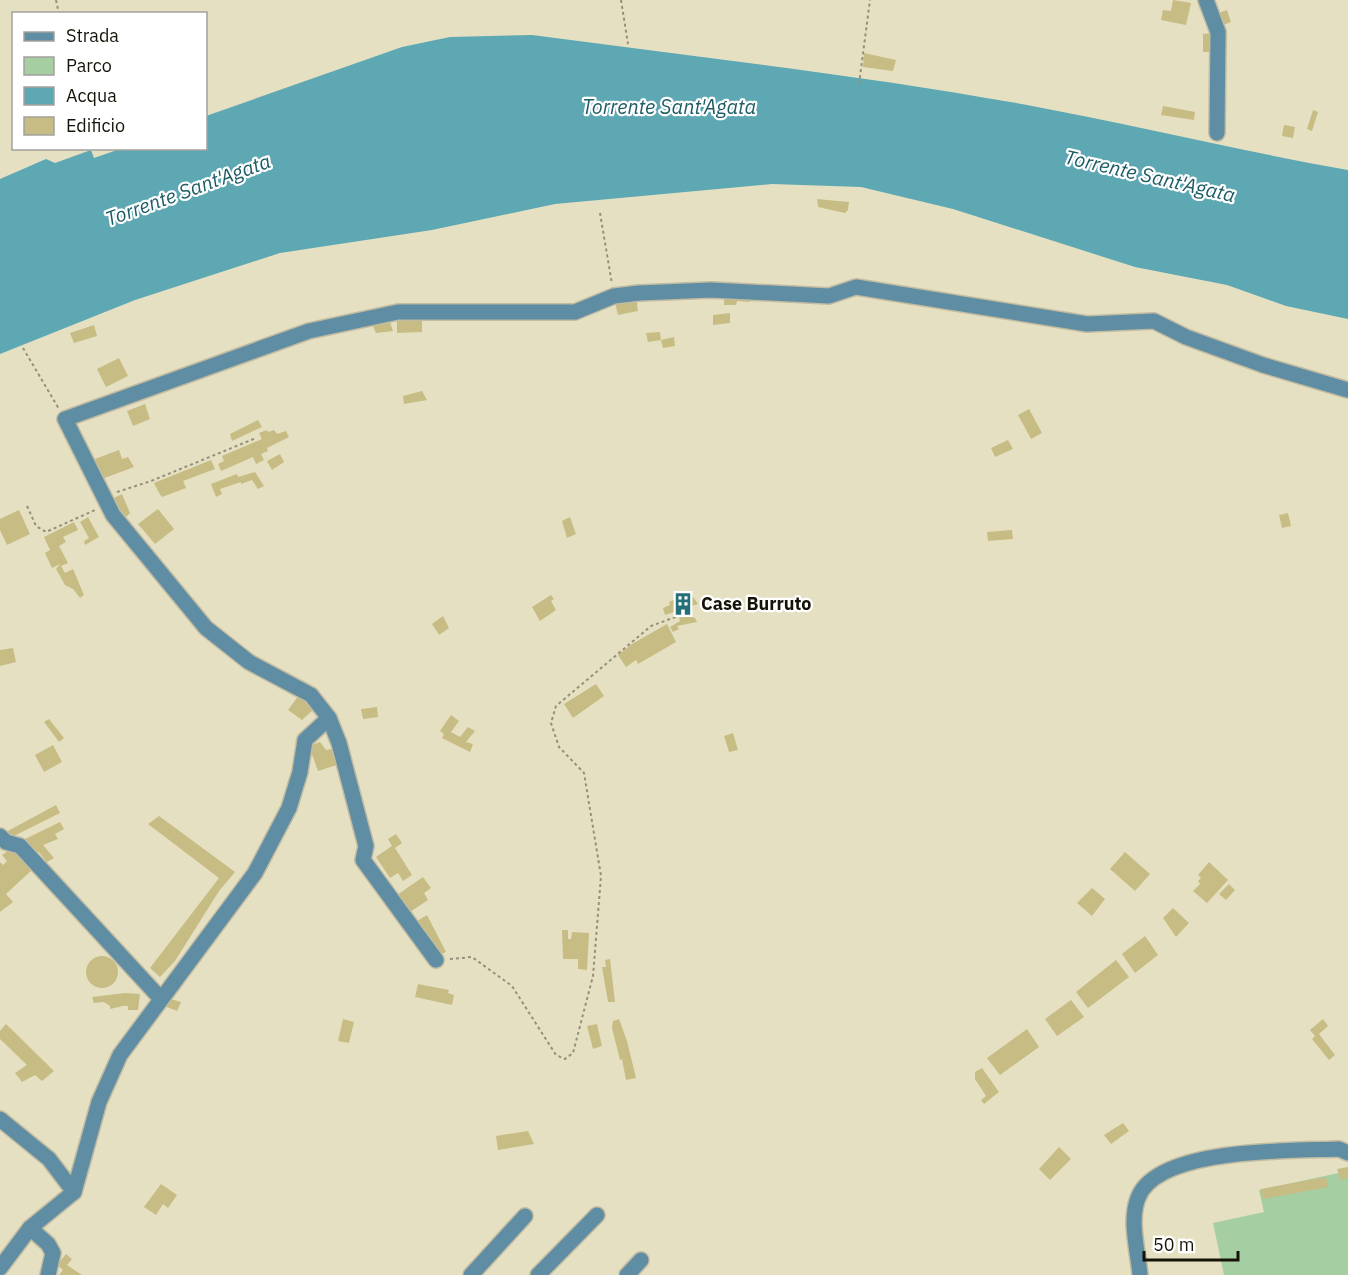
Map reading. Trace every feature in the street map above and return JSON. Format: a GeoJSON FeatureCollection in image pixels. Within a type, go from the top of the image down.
{"type":"FeatureCollection","features":[{"type":"Feature","properties":{"kind":"street"},"geometry":{"type":"LineString","coordinates":[[1206,0],[1218,32],[1216,132]]}},
{"type":"Feature","properties":{"kind":"street"},"geometry":{"type":"LineString","coordinates":[[435,960],[363,860],[366,846],[339,743],[329,718],[311,695],[249,662],[206,628],[132,540],[105,501],[64,420],[309,331],[398,312],[575,312],[614,296],[711,290],[829,296],[856,287],[1087,324],[1154,321],[1186,337],[1252,361],[1348,390]]}},
{"type":"Feature","properties":{"kind":"street"},"geometry":{"type":"LineString","coordinates":[[0,1268],[30,1228],[74,1192],[103,1092],[120,1055],[206,943],[255,873],[289,808],[300,772],[305,740],[329,718]]}},
{"type":"Feature","properties":{"kind":"street"},"geometry":{"type":"LineString","coordinates":[[0,836],[6,842],[20,846],[161,999]]}},
{"type":"Feature","properties":{"kind":"street"},"geometry":{"type":"LineString","coordinates":[[0,1119],[49,1159],[74,1192]]}},
{"type":"Feature","properties":{"kind":"street"},"geometry":{"type":"LineString","coordinates":[[1140,1275],[1135,1225],[1137,1199],[1146,1183],[1166,1171],[1231,1153],[1338,1149],[1348,1153]]}},
{"type":"Feature","properties":{"kind":"street"},"geometry":{"type":"LineString","coordinates":[[538,1275],[597,1215]]}},
{"type":"Feature","properties":{"kind":"street"},"geometry":{"type":"LineString","coordinates":[[471,1275],[525,1216]]}},
{"type":"Feature","properties":{"kind":"street"},"geometry":{"type":"LineString","coordinates":[[30,1228],[48,1244],[53,1253],[48,1275]]}},
{"type":"Feature","properties":{"kind":"street"},"geometry":{"type":"LineString","coordinates":[[627,1275],[641,1260]]}},
{"type":"Feature","properties":{"kind":"path"},"geometry":{"type":"LineString","coordinates":[[621,0],[628,44]]}},
{"type":"Feature","properties":{"kind":"path"},"geometry":{"type":"LineString","coordinates":[[860,84],[870,0]]}},
{"type":"Feature","properties":{"kind":"path"},"geometry":{"type":"LineString","coordinates":[[600,213],[614,296]]}},
{"type":"Feature","properties":{"kind":"path"},"geometry":{"type":"LineString","coordinates":[[23,348],[64,420]]}},
{"type":"Feature","properties":{"kind":"path"},"geometry":{"type":"LineString","coordinates":[[27,507],[36,526],[46,532],[105,501],[256,438]]}},
{"type":"Feature","properties":{"kind":"path"},"geometry":{"type":"LineString","coordinates":[[435,960],[472,957],[512,986],[556,1055],[564,1059],[573,1053],[593,976],[601,876],[584,773],[560,747],[551,723],[556,706],[651,626],[689,612]]}},
{"type":"Feature","properties":{"kind":"green space"},"geometry":{"type":"Polygon","coordinates":[[[1348,1171],[1348,1275],[1224,1275],[1213,1223],[1264,1212],[1259,1190],[1348,1171]]]}},
{"type":"Feature","properties":{"kind":"water","name":"Torrente Sant'Agata"},"geometry":{"type":"Polygon","coordinates":[[[532,35],[842,75],[1027,105],[1348,170],[1348,319],[1286,306],[1227,285],[1135,267],[953,209],[861,187],[772,184],[555,204],[432,230],[280,253],[135,300],[0,354],[0,179],[46,159],[55,163],[91,150],[94,158],[117,150],[207,150],[207,116],[402,47],[450,37],[532,35]]]}},
{"type":"Feature","properties":{"kind":"building"},"geometry":{"type":"Polygon","coordinates":[[[1173,0],[1191,3],[1186,25],[1161,20],[1163,10],[1171,11],[1173,0]]]}},
{"type":"Feature","properties":{"kind":"building"},"geometry":{"type":"Polygon","coordinates":[[[1227,10],[1231,22],[1218,27],[1213,15],[1227,10]]]}},
{"type":"Feature","properties":{"kind":"building"},"geometry":{"type":"Polygon","coordinates":[[[1212,33],[1212,52],[1203,52],[1203,34],[1212,33]]]}},
{"type":"Feature","properties":{"kind":"building"},"geometry":{"type":"Polygon","coordinates":[[[864,53],[896,60],[893,71],[863,67],[864,53]]]}},
{"type":"Feature","properties":{"kind":"building"},"geometry":{"type":"Polygon","coordinates":[[[1163,106],[1195,112],[1194,120],[1161,115],[1163,106]]]}},
{"type":"Feature","properties":{"kind":"building"},"geometry":{"type":"Polygon","coordinates":[[[1313,110],[1318,112],[1312,131],[1307,129],[1313,110]]]}},
{"type":"Feature","properties":{"kind":"building"},"geometry":{"type":"Polygon","coordinates":[[[1284,125],[1295,127],[1293,138],[1282,136],[1284,125]]]}},
{"type":"Feature","properties":{"kind":"building"},"geometry":{"type":"Polygon","coordinates":[[[817,199],[849,202],[848,210],[845,213],[818,207],[817,199]]]}},
{"type":"Feature","properties":{"kind":"building"},"geometry":{"type":"Polygon","coordinates":[[[724,294],[751,296],[750,302],[737,301],[736,305],[724,305],[724,294]]]}},
{"type":"Feature","properties":{"kind":"building"},"geometry":{"type":"Polygon","coordinates":[[[636,297],[638,311],[618,315],[614,298],[636,297]]]}},
{"type":"Feature","properties":{"kind":"building"},"geometry":{"type":"Polygon","coordinates":[[[730,313],[730,323],[713,325],[713,315],[730,313]]]}},
{"type":"Feature","properties":{"kind":"building"},"geometry":{"type":"Polygon","coordinates":[[[422,318],[422,332],[397,333],[397,319],[422,318]]]}},
{"type":"Feature","properties":{"kind":"building"},"geometry":{"type":"Polygon","coordinates":[[[389,319],[393,331],[376,333],[371,322],[389,319]]]}},
{"type":"Feature","properties":{"kind":"building"},"geometry":{"type":"Polygon","coordinates":[[[94,325],[97,336],[74,343],[70,333],[94,325]]]}},
{"type":"Feature","properties":{"kind":"building"},"geometry":{"type":"Polygon","coordinates":[[[660,332],[661,340],[648,342],[646,333],[660,332]]]}},
{"type":"Feature","properties":{"kind":"building"},"geometry":{"type":"Polygon","coordinates":[[[674,337],[675,346],[663,348],[661,340],[674,337]]]}},
{"type":"Feature","properties":{"kind":"building"},"geometry":{"type":"Polygon","coordinates":[[[119,358],[128,376],[106,387],[97,369],[119,358]]]}},
{"type":"Feature","properties":{"kind":"building"},"geometry":{"type":"Polygon","coordinates":[[[422,391],[427,400],[404,404],[403,396],[422,391]]]}},
{"type":"Feature","properties":{"kind":"building"},"geometry":{"type":"Polygon","coordinates":[[[145,404],[150,419],[133,426],[127,411],[145,404]]]}},
{"type":"Feature","properties":{"kind":"building"},"geometry":{"type":"Polygon","coordinates":[[[1029,409],[1042,433],[1031,439],[1018,415],[1029,409]]]}},
{"type":"Feature","properties":{"kind":"building"},"geometry":{"type":"Polygon","coordinates":[[[258,420],[262,427],[232,441],[230,434],[258,420]]]}},
{"type":"Feature","properties":{"kind":"building"},"geometry":{"type":"Polygon","coordinates":[[[267,430],[268,432],[274,430],[277,434],[286,431],[289,437],[267,448],[268,451],[261,454],[264,460],[256,464],[253,457],[221,471],[218,464],[224,461],[222,456],[262,439],[259,433],[267,430]]]}},
{"type":"Feature","properties":{"kind":"building"},"geometry":{"type":"Polygon","coordinates":[[[1008,440],[1013,449],[995,457],[991,448],[1008,440]]]}},
{"type":"Feature","properties":{"kind":"building"},"geometry":{"type":"Polygon","coordinates":[[[119,450],[122,459],[128,457],[134,467],[102,479],[95,459],[119,450]]]}},
{"type":"Feature","properties":{"kind":"building"},"geometry":{"type":"Polygon","coordinates":[[[280,454],[284,462],[272,470],[267,461],[280,454]]]}},
{"type":"Feature","properties":{"kind":"building"},"geometry":{"type":"Polygon","coordinates":[[[211,460],[215,469],[183,481],[186,488],[162,497],[154,483],[211,460]]]}},
{"type":"Feature","properties":{"kind":"building"},"geometry":{"type":"Polygon","coordinates":[[[255,472],[264,486],[258,489],[252,480],[241,484],[241,482],[220,489],[222,494],[216,497],[211,484],[237,474],[238,477],[255,472]]]}},
{"type":"Feature","properties":{"kind":"building"},"geometry":{"type":"Polygon","coordinates":[[[122,494],[130,513],[121,522],[108,501],[122,494]]]}},
{"type":"Feature","properties":{"kind":"building"},"geometry":{"type":"Polygon","coordinates":[[[158,509],[174,529],[155,544],[138,524],[158,509]]]}},
{"type":"Feature","properties":{"kind":"building"},"geometry":{"type":"Polygon","coordinates":[[[19,510],[30,534],[7,545],[0,530],[0,519],[19,510]]]}},
{"type":"Feature","properties":{"kind":"building"},"geometry":{"type":"Polygon","coordinates":[[[1288,513],[1291,526],[1282,528],[1279,515],[1288,513]]]}},
{"type":"Feature","properties":{"kind":"building"},"geometry":{"type":"Polygon","coordinates":[[[88,517],[99,537],[85,545],[84,541],[89,538],[80,522],[88,517]]]}},
{"type":"Feature","properties":{"kind":"building"},"geometry":{"type":"Polygon","coordinates":[[[570,517],[576,534],[567,538],[562,521],[570,517]]]}},
{"type":"Feature","properties":{"kind":"building"},"geometry":{"type":"Polygon","coordinates":[[[74,522],[78,530],[63,537],[66,542],[59,546],[68,563],[61,566],[65,573],[73,569],[84,595],[80,598],[73,589],[65,585],[56,569],[60,564],[52,568],[45,553],[50,550],[44,537],[74,522]]]}},
{"type":"Feature","properties":{"kind":"building"},"geometry":{"type":"Polygon","coordinates":[[[1012,530],[1013,539],[988,541],[987,532],[1012,530]]]}},
{"type":"Feature","properties":{"kind":"building","name":"Case Burruto"},"geometry":{"type":"Polygon","coordinates":[[[690,593],[698,604],[665,615],[663,608],[670,605],[669,602],[690,593]]]}},
{"type":"Feature","properties":{"kind":"building"},"geometry":{"type":"Polygon","coordinates":[[[551,595],[554,599],[551,601],[556,610],[540,621],[532,607],[551,595]]]}},
{"type":"Feature","properties":{"kind":"building"},"geometry":{"type":"Polygon","coordinates":[[[686,615],[695,618],[697,622],[677,626],[679,629],[673,632],[670,627],[686,615]]]}},
{"type":"Feature","properties":{"kind":"building"},"geometry":{"type":"Polygon","coordinates":[[[443,616],[449,628],[439,635],[432,624],[443,616]]]}},
{"type":"Feature","properties":{"kind":"building"},"geometry":{"type":"Polygon","coordinates":[[[667,624],[676,642],[638,664],[636,660],[626,667],[618,655],[632,644],[667,624]]]}},
{"type":"Feature","properties":{"kind":"building"},"geometry":{"type":"Polygon","coordinates":[[[13,648],[16,662],[0,666],[0,650],[13,648]]]}},
{"type":"Feature","properties":{"kind":"building"},"geometry":{"type":"Polygon","coordinates":[[[596,684],[604,696],[573,718],[564,704],[596,684]]]}},
{"type":"Feature","properties":{"kind":"building"},"geometry":{"type":"Polygon","coordinates":[[[299,695],[307,699],[305,702],[313,710],[302,720],[288,710],[299,695]]]}},
{"type":"Feature","properties":{"kind":"building"},"geometry":{"type":"Polygon","coordinates":[[[377,707],[378,717],[363,719],[361,709],[377,707]]]}},
{"type":"Feature","properties":{"kind":"building"},"geometry":{"type":"Polygon","coordinates":[[[451,715],[459,721],[451,732],[460,737],[468,727],[475,731],[466,742],[473,744],[470,752],[442,738],[444,734],[440,731],[451,715]]]}},
{"type":"Feature","properties":{"kind":"building"},"geometry":{"type":"Polygon","coordinates":[[[49,719],[64,738],[59,742],[44,722],[49,719]]]}},
{"type":"Feature","properties":{"kind":"building"},"geometry":{"type":"Polygon","coordinates":[[[733,733],[738,750],[729,752],[724,736],[733,733]]]}},
{"type":"Feature","properties":{"kind":"building"},"geometry":{"type":"Polygon","coordinates":[[[320,742],[326,750],[332,749],[337,765],[318,771],[309,746],[320,742]]]}},
{"type":"Feature","properties":{"kind":"building"},"geometry":{"type":"Polygon","coordinates":[[[53,745],[62,762],[44,772],[35,755],[53,745]]]}},
{"type":"Feature","properties":{"kind":"building"},"geometry":{"type":"Polygon","coordinates":[[[56,805],[60,813],[10,838],[6,832],[56,805]]]}},
{"type":"Feature","properties":{"kind":"building"},"geometry":{"type":"Polygon","coordinates":[[[159,816],[235,872],[219,891],[175,961],[160,977],[150,968],[219,878],[148,824],[159,816]]]}},
{"type":"Feature","properties":{"kind":"building"},"geometry":{"type":"Polygon","coordinates":[[[60,822],[64,829],[55,834],[58,839],[43,845],[54,858],[47,862],[39,852],[33,855],[23,840],[60,822]]]}},
{"type":"Feature","properties":{"kind":"building"},"geometry":{"type":"Polygon","coordinates":[[[396,834],[402,843],[395,848],[412,875],[403,881],[398,873],[390,878],[376,857],[392,846],[388,839],[396,834]]]}},
{"type":"Feature","properties":{"kind":"building"},"geometry":{"type":"Polygon","coordinates":[[[12,848],[20,857],[23,854],[34,868],[6,894],[13,902],[0,912],[0,862],[3,865],[7,861],[2,855],[12,848]]]}},
{"type":"Feature","properties":{"kind":"building"},"geometry":{"type":"Polygon","coordinates":[[[1125,852],[1150,874],[1135,891],[1110,869],[1125,852]]]}},
{"type":"Feature","properties":{"kind":"building"},"geometry":{"type":"Polygon","coordinates":[[[1209,862],[1228,880],[1207,903],[1193,891],[1200,884],[1198,881],[1201,878],[1198,875],[1209,862]]]}},
{"type":"Feature","properties":{"kind":"building"},"geometry":{"type":"Polygon","coordinates":[[[423,877],[431,888],[424,893],[428,900],[410,912],[397,895],[423,877]]]}},
{"type":"Feature","properties":{"kind":"building"},"geometry":{"type":"Polygon","coordinates":[[[1229,884],[1235,890],[1226,900],[1219,894],[1229,884]]]}},
{"type":"Feature","properties":{"kind":"building"},"geometry":{"type":"Polygon","coordinates":[[[1092,888],[1105,899],[1092,916],[1077,903],[1092,888]]]}},
{"type":"Feature","properties":{"kind":"building"},"geometry":{"type":"Polygon","coordinates":[[[1173,908],[1189,923],[1176,937],[1163,918],[1173,908]]]}},
{"type":"Feature","properties":{"kind":"building"},"geometry":{"type":"Polygon","coordinates":[[[427,915],[446,952],[437,956],[417,921],[427,915]]]}},
{"type":"Feature","properties":{"kind":"building"},"geometry":{"type":"Polygon","coordinates":[[[562,930],[568,930],[568,939],[571,939],[572,932],[589,933],[587,970],[578,969],[578,959],[563,959],[562,930]]]}},
{"type":"Feature","properties":{"kind":"building"},"geometry":{"type":"Polygon","coordinates":[[[1145,936],[1158,955],[1135,973],[1122,954],[1145,936]]]}},
{"type":"Feature","properties":{"kind":"building"},"geometry":{"type":"Polygon","coordinates":[[[102,956],[113,961],[118,972],[113,983],[102,988],[91,983],[86,972],[91,961],[102,956]]]}},
{"type":"Feature","properties":{"kind":"building"},"geometry":{"type":"Polygon","coordinates":[[[610,959],[615,1002],[608,1002],[602,967],[606,967],[605,960],[610,959]]]}},
{"type":"Feature","properties":{"kind":"building"},"geometry":{"type":"Polygon","coordinates":[[[1116,960],[1129,977],[1088,1008],[1076,992],[1116,960]]]}},
{"type":"Feature","properties":{"kind":"building"},"geometry":{"type":"Polygon","coordinates":[[[418,984],[449,990],[448,993],[454,995],[452,1005],[415,997],[418,984]]]}},
{"type":"Feature","properties":{"kind":"building"},"geometry":{"type":"Polygon","coordinates":[[[125,993],[140,994],[138,1010],[128,1010],[128,1006],[110,1009],[110,1006],[104,1002],[94,1003],[92,997],[125,993]]]}},
{"type":"Feature","properties":{"kind":"building"},"geometry":{"type":"Polygon","coordinates":[[[167,998],[181,1002],[177,1011],[162,1005],[167,998]]]}},
{"type":"Feature","properties":{"kind":"building"},"geometry":{"type":"Polygon","coordinates":[[[1071,1000],[1084,1017],[1057,1036],[1045,1019],[1071,1000]]]}},
{"type":"Feature","properties":{"kind":"building"},"geometry":{"type":"Polygon","coordinates":[[[343,1019],[354,1022],[349,1043],[338,1041],[343,1019]]]}},
{"type":"Feature","properties":{"kind":"building"},"geometry":{"type":"Polygon","coordinates":[[[619,1019],[636,1078],[626,1080],[612,1028],[613,1021],[619,1019]]]}},
{"type":"Feature","properties":{"kind":"building"},"geometry":{"type":"Polygon","coordinates":[[[1323,1019],[1328,1026],[1319,1034],[1335,1055],[1329,1060],[1312,1039],[1315,1036],[1310,1030],[1323,1019]]]}},
{"type":"Feature","properties":{"kind":"building"},"geometry":{"type":"Polygon","coordinates":[[[6,1024],[54,1071],[42,1081],[35,1075],[22,1082],[15,1073],[27,1065],[0,1039],[0,1031],[6,1024]]]}},
{"type":"Feature","properties":{"kind":"building"},"geometry":{"type":"Polygon","coordinates":[[[597,1024],[602,1046],[593,1049],[587,1026],[597,1024]]]}},
{"type":"Feature","properties":{"kind":"building"},"geometry":{"type":"Polygon","coordinates":[[[1027,1029],[1039,1047],[1000,1075],[987,1058],[1027,1029]]]}},
{"type":"Feature","properties":{"kind":"building"},"geometry":{"type":"Polygon","coordinates":[[[982,1068],[999,1092],[984,1104],[981,1100],[986,1096],[975,1079],[975,1072],[982,1068]]]}},
{"type":"Feature","properties":{"kind":"building"},"geometry":{"type":"Polygon","coordinates":[[[1123,1123],[1129,1131],[1111,1144],[1104,1135],[1123,1123]]]}},
{"type":"Feature","properties":{"kind":"building"},"geometry":{"type":"Polygon","coordinates":[[[528,1131],[534,1144],[498,1150],[496,1136],[528,1131]]]}},
{"type":"Feature","properties":{"kind":"building"},"geometry":{"type":"Polygon","coordinates":[[[1059,1147],[1071,1159],[1050,1180],[1039,1169],[1059,1147]]]}},
{"type":"Feature","properties":{"kind":"building"},"geometry":{"type":"Polygon","coordinates":[[[1348,1167],[1348,1178],[1341,1180],[1337,1169],[1348,1167]]]}},
{"type":"Feature","properties":{"kind":"building"},"geometry":{"type":"Polygon","coordinates":[[[1326,1177],[1328,1187],[1263,1199],[1261,1189],[1326,1177]]]}},
{"type":"Feature","properties":{"kind":"building"},"geometry":{"type":"Polygon","coordinates":[[[161,1184],[177,1195],[168,1208],[163,1204],[156,1215],[144,1207],[161,1184]]]}},
{"type":"Feature","properties":{"kind":"building"},"geometry":{"type":"Polygon","coordinates":[[[66,1254],[72,1259],[67,1265],[82,1275],[59,1275],[63,1270],[57,1265],[66,1254]]]}},
{"type":"Feature","properties":{"kind":"place","name":"Case Burruto"},"geometry":{"type":"Point","coordinates":[683,604]}}]}
